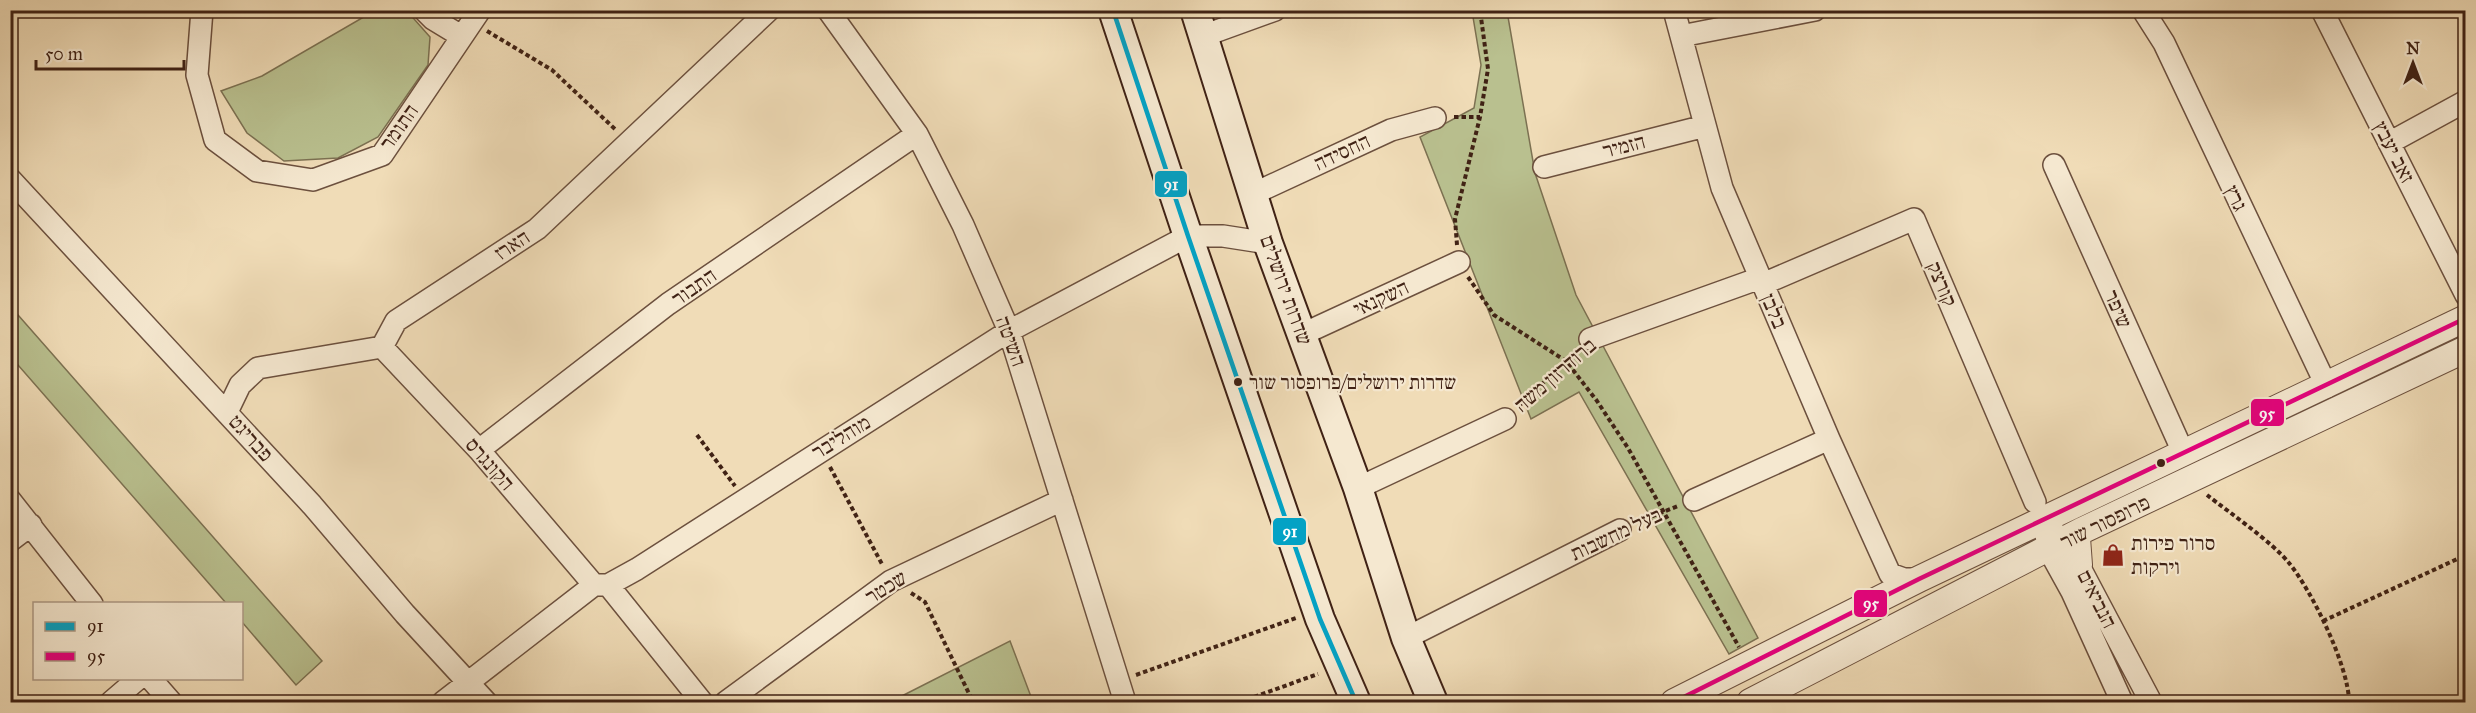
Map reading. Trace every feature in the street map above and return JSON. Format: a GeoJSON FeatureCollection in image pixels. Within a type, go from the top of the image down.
{"type":"FeatureCollection","features":[{"type":"Feature","properties":{"kind":"main road"},"geometry":{"type":"LineString","coordinates":[[1113,10],[1320,619],[1356,702]]}},
{"type":"Feature","properties":{"kind":"main road","name":"שדרות ירושלים"},"geometry":{"type":"LineString","coordinates":[[1199,23],[1268,243],[1358,488],[1406,638],[1433,702]]}},
{"type":"Feature","properties":{"kind":"street","name":"התומר"},"geometry":{"type":"LineString","coordinates":[[202,10],[197,75],[215,140],[257,171],[313,180],[382,155],[470,23]]}},
{"type":"Feature","properties":{"kind":"street"},"geometry":{"type":"LineString","coordinates":[[424,10],[470,23]]}},
{"type":"Feature","properties":{"kind":"street","name":"הארז"},"geometry":{"type":"LineString","coordinates":[[382,348],[396,321],[537,229],[769,10]]}},
{"type":"Feature","properties":{"kind":"street","name":"השיטה"},"geometry":{"type":"LineString","coordinates":[[828,10],[917,134],[963,225],[1009,331],[1125,702]]}},
{"type":"Feature","properties":{"kind":"street"},"geometry":{"type":"LineString","coordinates":[[1199,23],[1275,10]]}},
{"type":"Feature","properties":{"kind":"street","name":"בלבן"},"geometry":{"type":"LineString","coordinates":[[1674,10],[1722,188],[1829,439],[1890,574],[1904,579],[1919,579]]}},
{"type":"Feature","properties":{"kind":"street"},"geometry":{"type":"LineString","coordinates":[[1681,36],[1815,10]]}},
{"type":"Feature","properties":{"kind":"street","name":"גרץ"},"geometry":{"type":"LineString","coordinates":[[2143,10],[2164,43],[2327,387]]}},
{"type":"Feature","properties":{"kind":"street","name":"זאב יעבץ"},"geometry":{"type":"LineString","coordinates":[[2322,10],[2466,295]]}},
{"type":"Feature","properties":{"kind":"street"},"geometry":{"type":"LineString","coordinates":[[2389,143],[2466,102]]}},
{"type":"Feature","properties":{"kind":"street","name":"החסידה"},"geometry":{"type":"LineString","coordinates":[[1253,194],[1391,130],[1435,118]]}},
{"type":"Feature","properties":{"kind":"street","name":"הזמיר"},"geometry":{"type":"LineString","coordinates":[[1544,167],[1705,126]]}},
{"type":"Feature","properties":{"kind":"street","name":"התבור"},"geometry":{"type":"LineString","coordinates":[[479,450],[668,304],[917,134]]}},
{"type":"Feature","properties":{"kind":"street","name":"שיפר"},"geometry":{"type":"LineString","coordinates":[[2054,165],[2182,452]]}},
{"type":"Feature","properties":{"kind":"street","name":"פבריגט"},"geometry":{"type":"LineString","coordinates":[[10,179],[312,505],[405,614],[486,702]]}},
{"type":"Feature","properties":{"kind":"street","name":"קורצק"},"geometry":{"type":"LineString","coordinates":[[1761,281],[1914,219],[2039,511]]}},
{"type":"Feature","properties":{"kind":"street","name":"מוהליבר"},"geometry":{"type":"LineString","coordinates":[[442,702],[601,585],[637,569],[1009,331],[1188,236],[1223,236],[1268,243]]}},
{"type":"Feature","properties":{"kind":"street","name":"השקנאי"},"geometry":{"type":"LineString","coordinates":[[1302,334],[1458,262]]}},
{"type":"Feature","properties":{"kind":"street","name":"ברודרזון משה"},"geometry":{"type":"LineString","coordinates":[[1590,339],[1761,281]]}},
{"type":"Feature","properties":{"kind":"street","name":"פרופסור שור"},"geometry":{"type":"LineString","coordinates":[[1674,702],[1919,579],[2039,511],[2182,452],[2327,387],[2466,318]]}},
{"type":"Feature","properties":{"kind":"street"},"geometry":{"type":"LineString","coordinates":[[227,412],[240,385],[258,368],[382,348]]}},
{"type":"Feature","properties":{"kind":"street","name":"הקונגרס"},"geometry":{"type":"LineString","coordinates":[[382,348],[479,450],[601,585],[702,702]]}},
{"type":"Feature","properties":{"kind":"street","name":"פרופסור שור"},"geometry":{"type":"LineString","coordinates":[[1750,702],[2065,540],[2466,350]]}},
{"type":"Feature","properties":{"kind":"street","name":"ברודרזון משה"},"geometry":{"type":"LineString","coordinates":[[1358,488],[1505,419]]}},
{"type":"Feature","properties":{"kind":"street"},"geometry":{"type":"LineString","coordinates":[[1694,500],[1829,439]]}},
{"type":"Feature","properties":{"kind":"street"},"geometry":{"type":"LineString","coordinates":[[10,500],[91,602]]}},
{"type":"Feature","properties":{"kind":"street","name":"שכטר"},"geometry":{"type":"LineString","coordinates":[[726,702],[891,581],[1062,500]]}},
{"type":"Feature","properties":{"kind":"street","name":"הנביאים"},"geometry":{"type":"LineString","coordinates":[[2039,511],[2065,540],[2122,702]]}},
{"type":"Feature","properties":{"kind":"street"},"geometry":{"type":"LineString","coordinates":[[10,541],[31,525]]}},
{"type":"Feature","properties":{"kind":"street","name":"בעל מחשבות"},"geometry":{"type":"LineString","coordinates":[[1406,638],[1620,530]]}},
{"type":"Feature","properties":{"kind":"street"},"geometry":{"type":"LineString","coordinates":[[2065,540],[2077,538],[2079,565]]}},
{"type":"Feature","properties":{"kind":"street","name":"הנביאים"},"geometry":{"type":"LineString","coordinates":[[2079,565],[2151,702]]}},
{"type":"Feature","properties":{"kind":"street"},"geometry":{"type":"LineString","coordinates":[[111,702],[137,680]]}},
{"type":"Feature","properties":{"kind":"street"},"geometry":{"type":"LineString","coordinates":[[152,680],[171,702]]}},
{"type":"Feature","properties":{"kind":"path"},"geometry":{"type":"LineString","coordinates":[[1480,10],[1488,69],[1480,117],[1455,219],[1458,262],[1494,315],[1566,361],[1598,401],[1628,448],[1749,666]]}},
{"type":"Feature","properties":{"kind":"path"},"geometry":{"type":"LineString","coordinates":[[470,23],[552,70],[629,142]]}},
{"type":"Feature","properties":{"kind":"path"},"geometry":{"type":"LineString","coordinates":[[1435,118],[1480,117]]}},
{"type":"Feature","properties":{"kind":"path","name":"ברודרזון משה"},"geometry":{"type":"LineString","coordinates":[[1505,419],[1590,339]]}},
{"type":"Feature","properties":{"kind":"path"},"geometry":{"type":"LineString","coordinates":[[697,435],[745,498]]}},
{"type":"Feature","properties":{"kind":"path"},"geometry":{"type":"LineString","coordinates":[[821,450],[891,581],[926,602],[973,702]]}},
{"type":"Feature","properties":{"kind":"path"},"geometry":{"type":"LineString","coordinates":[[2190,482],[2289,563],[2323,621],[2349,688],[2349,702]]}},
{"type":"Feature","properties":{"kind":"path","name":"בעל מחשבות"},"geometry":{"type":"LineString","coordinates":[[1620,530],[1694,500]]}},
{"type":"Feature","properties":{"kind":"path"},"geometry":{"type":"LineString","coordinates":[[2323,621],[2466,555]]}},
{"type":"Feature","properties":{"kind":"path"},"geometry":{"type":"LineString","coordinates":[[1118,681],[1299,616]]}},
{"type":"Feature","properties":{"kind":"path"},"geometry":{"type":"LineString","coordinates":[[1240,702],[1303,680]]}},
{"type":"Feature","properties":{"kind":"green space"},"geometry":{"type":"Polygon","coordinates":[[[374,11],[407,11],[430,37],[428,65],[378,137],[338,158],[284,161],[247,133],[221,91],[262,76],[374,11]]]}},
{"type":"Feature","properties":{"kind":"green space"},"geometry":{"type":"Polygon","coordinates":[[[1472,11],[1507,11],[1535,173],[1576,295],[1758,638],[1729,654],[1579,392],[1531,419],[1420,137],[1474,108],[1481,65],[1472,11]]]}},
{"type":"Feature","properties":{"kind":"green space"},"geometry":{"type":"Polygon","coordinates":[[[11,307],[322,661],[296,685],[243,623],[243,602],[225,602],[11,357],[11,307]]]}},
{"type":"Feature","properties":{"kind":"green space"},"geometry":{"type":"Polygon","coordinates":[[[1010,641],[1033,702],[890,702],[1010,641]]]}},
{"type":"Feature","properties":{"kind":"transit line","name":"91"},"geometry":{"type":"LineString","coordinates":[[1113,10],[1320,619],[1356,702]]}},
{"type":"Feature","properties":{"kind":"transit line","name":"95"},"geometry":{"type":"LineString","coordinates":[[1674,702],[1919,579],[2466,318]]}},
{"type":"Feature","properties":{"kind":"place","name":"שדרות ירושלים/פרופסור שור"},"geometry":{"type":"Point","coordinates":[1238,382]}},
{"type":"Feature","properties":{"kind":"place","name":"סרור פירות וירקות"},"geometry":{"type":"Point","coordinates":[2113,555]}}]}
